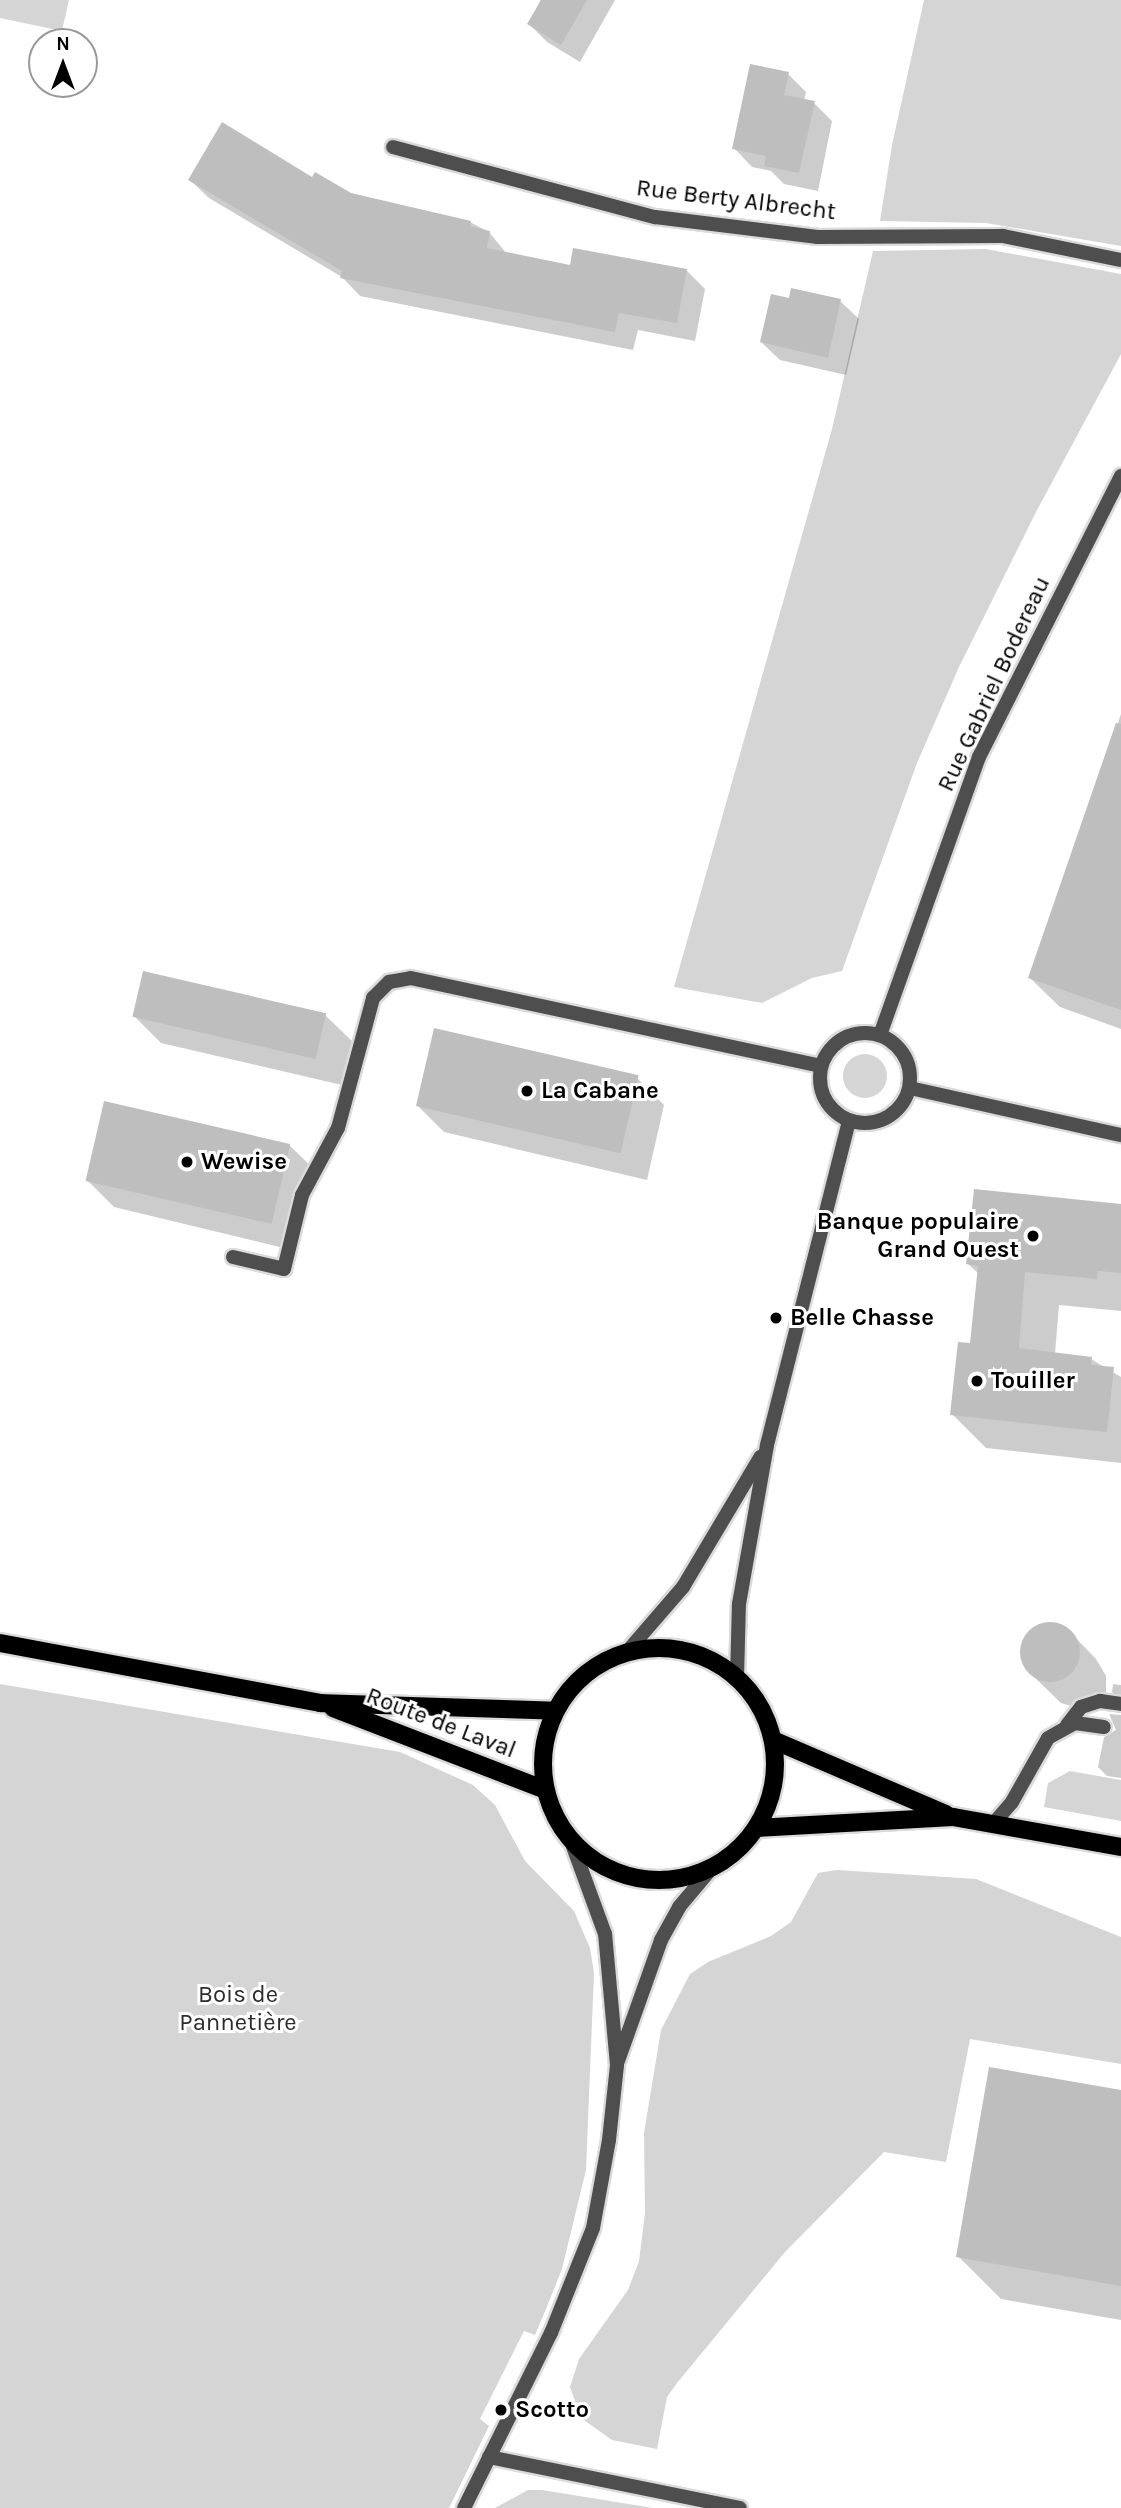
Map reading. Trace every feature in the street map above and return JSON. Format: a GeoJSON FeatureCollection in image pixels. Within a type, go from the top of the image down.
{"type":"FeatureCollection","features":[{"type":"Feature","properties":{"kind":"main road","name":"Route de Laval"},"geometry":{"type":"LineString","coordinates":[[0,1643],[320,1703],[555,1711]]}},
{"type":"Feature","properties":{"kind":"main road"},"geometry":{"type":"LineString","coordinates":[[655,1648],[684,1651],[712,1661],[737,1678],[757,1700],[773,1740],[774,1782],[757,1828],[737,1851],[712,1868],[676,1880],[637,1878],[601,1865],[571,1841],[555,1817],[545,1790],[542,1763],[555,1711],[573,1686],[597,1666],[626,1653],[655,1648]]}},
{"type":"Feature","properties":{"kind":"main road","name":"Route de Laval"},"geometry":{"type":"LineString","coordinates":[[320,1703],[545,1790]]}},
{"type":"Feature","properties":{"kind":"main road"},"geometry":{"type":"LineString","coordinates":[[773,1740],[953,1817]]}},
{"type":"Feature","properties":{"kind":"main road"},"geometry":{"type":"LineString","coordinates":[[757,1828],[953,1817],[1121,1847]]}},
{"type":"Feature","properties":{"kind":"street","name":"Rue Berty Albrecht"},"geometry":{"type":"LineString","coordinates":[[393,147],[655,217],[818,237],[1003,236],[1121,261]]}},
{"type":"Feature","properties":{"kind":"street","name":"Rue Gabriel Bodereau"},"geometry":{"type":"LineString","coordinates":[[880,1035],[979,757],[1121,476]]}},
{"type":"Feature","properties":{"kind":"street"},"geometry":{"type":"LineString","coordinates":[[233,1256],[284,1269],[302,1195],[338,1128],[373,998],[389,982],[411,978],[821,1066]]}},
{"type":"Feature","properties":{"kind":"street"},"geometry":{"type":"LineString","coordinates":[[880,1035],[901,1051],[911,1074],[910,1088],[898,1110],[888,1118],[862,1124],[849,1121],[838,1115],[822,1093],[821,1066],[831,1049],[848,1036],[880,1035]]}},
{"type":"Feature","properties":{"kind":"street"},"geometry":{"type":"LineString","coordinates":[[910,1088],[1121,1135]]}},
{"type":"Feature","properties":{"kind":"street"},"geometry":{"type":"LineString","coordinates":[[737,1678],[739,1604],[767,1445],[849,1121]]}},
{"type":"Feature","properties":{"kind":"street"},"geometry":{"type":"LineString","coordinates":[[626,1653],[683,1587],[767,1445]]}},
{"type":"Feature","properties":{"kind":"street"},"geometry":{"type":"LineString","coordinates":[[993,1824],[1012,1802],[1048,1738],[1066,1725],[1081,1707],[1100,1701],[1121,1704]]}},
{"type":"Feature","properties":{"kind":"street"},"geometry":{"type":"LineString","coordinates":[[1066,1725],[1104,1727]]}},
{"type":"Feature","properties":{"kind":"street"},"geometry":{"type":"LineString","coordinates":[[464,2508],[551,2333],[593,2228],[609,2140],[617,2065],[605,1934],[571,1841]]}},
{"type":"Feature","properties":{"kind":"street"},"geometry":{"type":"LineString","coordinates":[[617,2065],[661,1940],[679,1907],[712,1868]]}},
{"type":"Feature","properties":{"kind":"street"},"geometry":{"type":"LineString","coordinates":[[489,2457],[740,2508]]}},
{"type":"Feature","properties":{"kind":"green space"},"geometry":{"type":"Polygon","coordinates":[[[0,0],[69,0],[63,28],[48,28],[0,18],[0,0]]]}},
{"type":"Feature","properties":{"kind":"green space"},"geometry":{"type":"Polygon","coordinates":[[[924,0],[1121,0],[1121,246],[986,223],[880,221],[892,145],[924,0]]]}},
{"type":"Feature","properties":{"kind":"green space"},"geometry":{"type":"Polygon","coordinates":[[[986,249],[1121,274],[1121,354],[1036,512],[959,667],[917,763],[842,971],[812,978],[762,1003],[674,987],[832,429],[873,251],[986,249]]]}},
{"type":"Feature","properties":{"kind":"green space"},"geometry":{"type":"Polygon","coordinates":[[[865,1054],[874,1055],[881,1060],[886,1067],[886,1085],[881,1092],[874,1097],[865,1098],[856,1097],[849,1092],[844,1085],[843,1076],[844,1067],[849,1060],[856,1055],[865,1054]]]}},
{"type":"Feature","properties":{"kind":"green space","name":"Bois de Pannetière"},"geometry":{"type":"Polygon","coordinates":[[[0,1684],[400,1752],[473,1785],[495,1805],[525,1861],[574,1911],[590,1948],[594,1973],[586,2170],[562,2269],[546,2309],[535,2335],[524,2331],[480,2419],[489,2426],[449,2508],[0,2508],[0,1684]]]}},
{"type":"Feature","properties":{"kind":"green space"},"geometry":{"type":"Polygon","coordinates":[[[1070,1771],[1121,1780],[1121,1821],[1044,1807],[1048,1783],[1070,1771]]]}},
{"type":"Feature","properties":{"kind":"green space"},"geometry":{"type":"Polygon","coordinates":[[[837,1870],[976,1879],[1121,1937],[1121,2064],[970,2039],[946,2162],[884,2152],[785,2252],[677,2383],[667,2397],[657,2449],[612,2440],[581,2418],[570,2387],[579,2359],[628,2290],[639,2261],[645,2213],[644,2133],[661,2030],[690,1974],[708,1962],[771,1936],[791,1922],[818,1873],[837,1870]]]}},
{"type":"Feature","properties":{"kind":"green space"},"geometry":{"type":"Polygon","coordinates":[[[528,2490],[542,2490],[653,2508],[495,2508],[528,2490]]]}},
{"type":"Feature","properties":{"kind":"building"},"geometry":{"type":"Polygon","coordinates":[[[541,0],[587,0],[561,45],[527,24],[541,0]]]}},
{"type":"Feature","properties":{"kind":"building"},"geometry":{"type":"Polygon","coordinates":[[[750,64],[789,72],[784,95],[815,101],[799,173],[764,166],[766,156],[732,149],[750,64]]]}},
{"type":"Feature","properties":{"kind":"building"},"geometry":{"type":"Polygon","coordinates":[[[222,122],[312,177],[315,172],[351,193],[471,221],[470,226],[490,231],[487,248],[570,265],[573,248],[687,269],[677,323],[619,313],[615,332],[340,278],[342,271],[188,180],[222,122]]]}},
{"type":"Feature","properties":{"kind":"building"},"geometry":{"type":"Polygon","coordinates":[[[791,288],[841,299],[828,358],[760,342],[771,294],[789,298],[791,288]]]}},
{"type":"Feature","properties":{"kind":"building"},"geometry":{"type":"Polygon","coordinates":[[[1116,723],[1121,724],[1121,1010],[1028,978],[1116,723]]]}},
{"type":"Feature","properties":{"kind":"building"},"geometry":{"type":"Polygon","coordinates":[[[143,971],[326,1013],[316,1059],[132,1017],[143,971]]]}},
{"type":"Feature","properties":{"kind":"building","name":"La Cabane"},"geometry":{"type":"Polygon","coordinates":[[[434,1028],[639,1075],[621,1153],[416,1106],[434,1028]]]}},
{"type":"Feature","properties":{"kind":"building","name":"Wewise"},"geometry":{"type":"Polygon","coordinates":[[[104,1101],[290,1144],[272,1224],[86,1181],[104,1101]]]}},
{"type":"Feature","properties":{"kind":"building"},"geometry":{"type":"Polygon","coordinates":[[[974,1189],[1121,1204],[1121,1273],[1098,1271],[1097,1279],[1025,1272],[1019,1348],[1092,1357],[1091,1365],[1114,1367],[1107,1432],[950,1415],[958,1342],[970,1343],[978,1266],[966,1264],[974,1189]]]}},
{"type":"Feature","properties":{"kind":"building"},"geometry":{"type":"Polygon","coordinates":[[[1044,1622],[1056,1622],[1075,1635],[1080,1652],[1078,1664],[1067,1677],[1056,1682],[1044,1682],[1025,1669],[1020,1658],[1020,1646],[1033,1627],[1044,1622]]]}},
{"type":"Feature","properties":{"kind":"building"},"geometry":{"type":"Polygon","coordinates":[[[989,2067],[1121,2090],[1121,2286],[956,2257],[989,2067]]]}},
{"type":"Feature","properties":{"kind":"place","name":"La Cabane"},"geometry":{"type":"Point","coordinates":[527,1091]}},
{"type":"Feature","properties":{"kind":"place","name":"Wewise"},"geometry":{"type":"Point","coordinates":[187,1162]}},
{"type":"Feature","properties":{"kind":"place","name":"Banque populaire Grand Ouest"},"geometry":{"type":"Point","coordinates":[1033,1236]}},
{"type":"Feature","properties":{"kind":"place","name":"Belle Chasse"},"geometry":{"type":"Point","coordinates":[776,1318]}},
{"type":"Feature","properties":{"kind":"place","name":"Touiller"},"geometry":{"type":"Point","coordinates":[977,1381]}},
{"type":"Feature","properties":{"kind":"place","name":"Scotto"},"geometry":{"type":"Point","coordinates":[501,2410]}}]}
